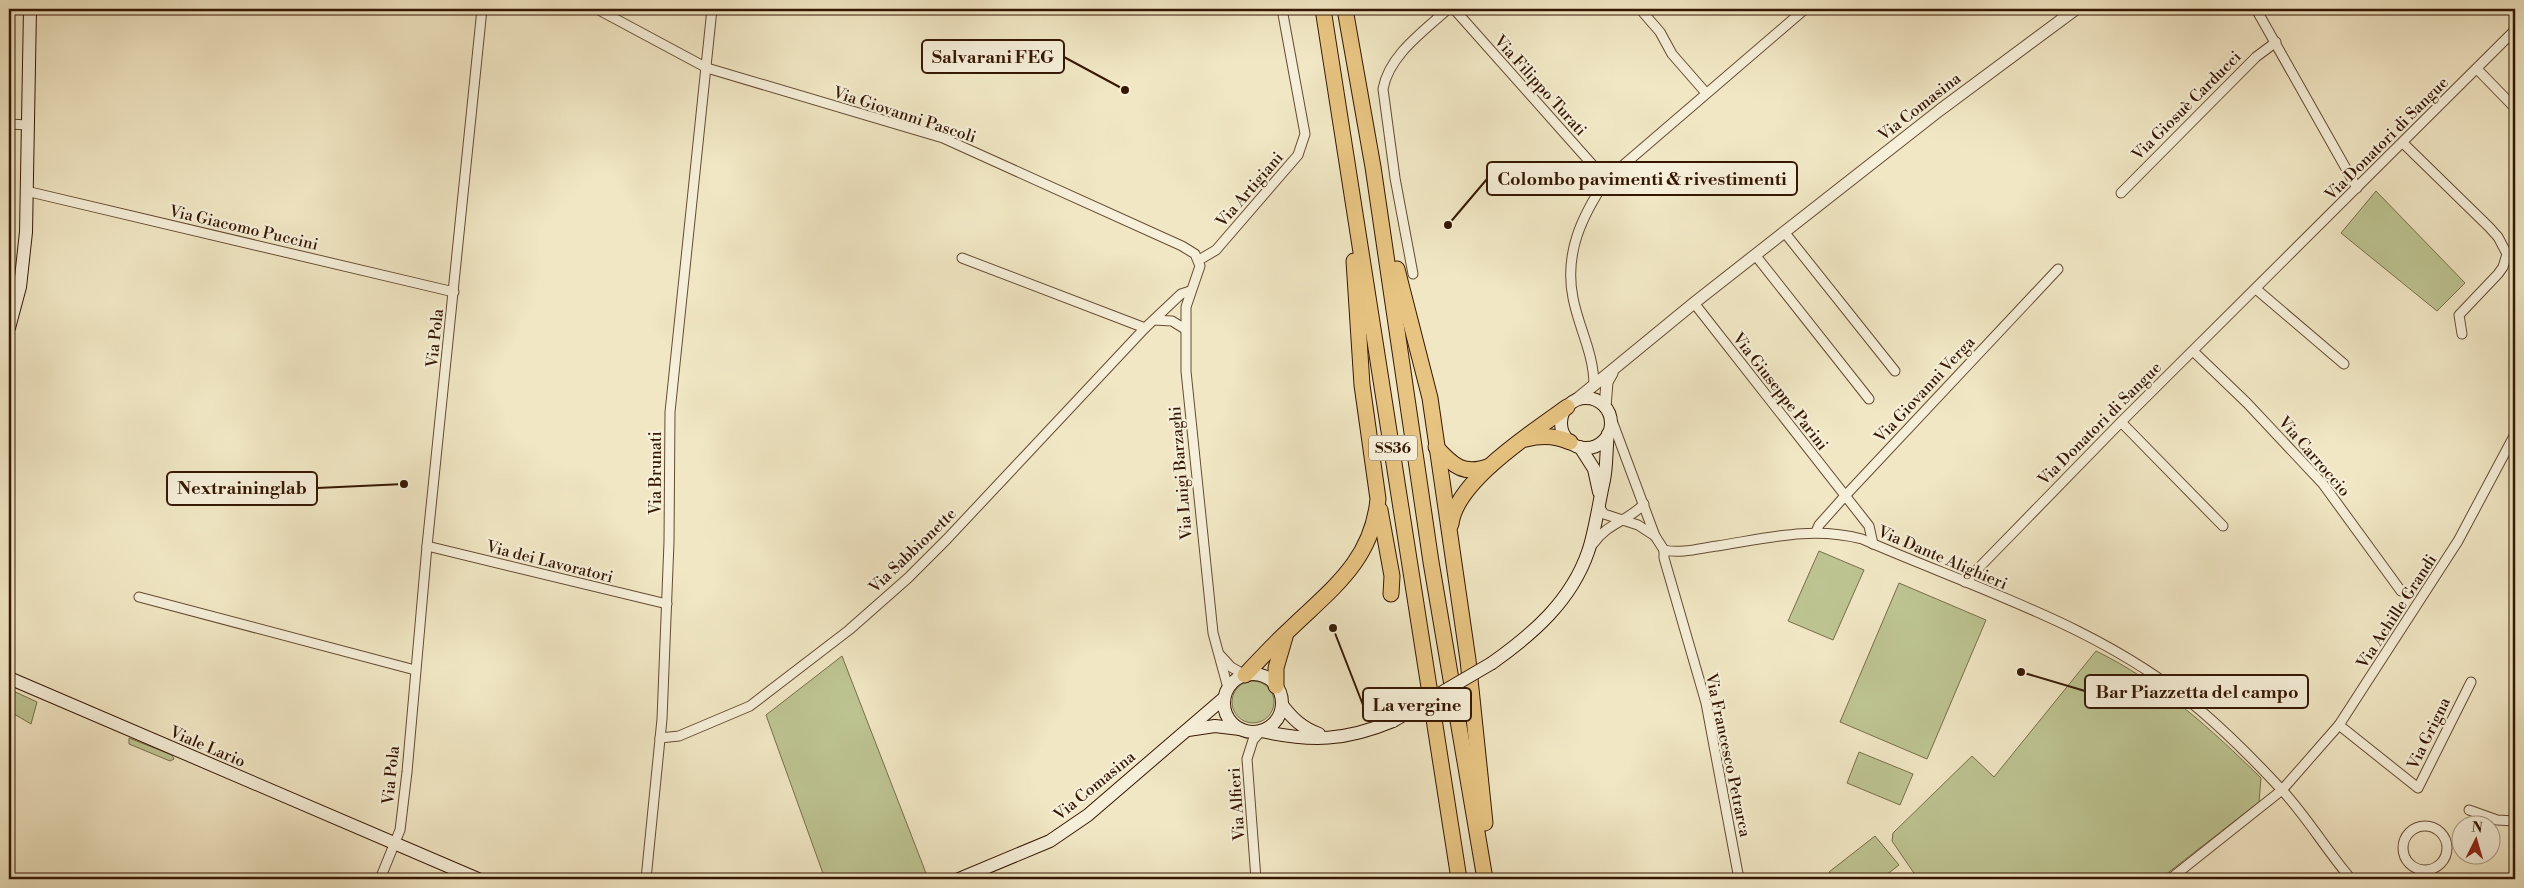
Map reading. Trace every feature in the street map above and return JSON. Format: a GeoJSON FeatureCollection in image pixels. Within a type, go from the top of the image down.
{"type":"FeatureCollection","features":[{"type":"Feature","properties":{"kind":"highway","name":"SS36"},"geometry":{"type":"LineString","coordinates":[[1347,9],[1349,31],[1373,167],[1431,562],[1484,876]]}},
{"type":"Feature","properties":{"kind":"highway","name":"SS36"},"geometry":{"type":"LineString","coordinates":[[1323,11],[1459,879]]}},
{"type":"Feature","properties":{"kind":"highway"},"geometry":{"type":"LineString","coordinates":[[1373,167],[1381,183],[1403,294],[1426,379],[1474,712],[1485,830],[1484,876]]}},
{"type":"Feature","properties":{"kind":"highway"},"geometry":{"type":"LineString","coordinates":[[1354,210],[1353,233],[1362,385],[1378,498],[1392,576],[1391,594]]}},
{"type":"Feature","properties":{"kind":"highway"},"geometry":{"type":"LineString","coordinates":[[1450,535],[1456,505],[1468,488],[1522,440],[1572,403]]}},
{"type":"Feature","properties":{"kind":"highway"},"geometry":{"type":"LineString","coordinates":[[1522,440],[1537,436],[1562,438],[1575,444]]}},
{"type":"Feature","properties":{"kind":"highway"},"geometry":{"type":"LineString","coordinates":[[1436,447],[1451,465],[1460,469],[1482,470],[1491,466]]}},
{"type":"Feature","properties":{"kind":"highway"},"geometry":{"type":"LineString","coordinates":[[1245,675],[1287,631],[1332,590],[1358,560],[1368,542],[1377,515],[1378,498]]}},
{"type":"Feature","properties":{"kind":"highway"},"geometry":{"type":"LineString","coordinates":[[1276,686],[1276,668],[1287,631]]}},
{"type":"Feature","properties":{"kind":"main road"},"geometry":{"type":"LineString","coordinates":[[9,328],[22,271],[26,191],[30,9]]}},
{"type":"Feature","properties":{"kind":"main road"},"geometry":{"type":"LineString","coordinates":[[1342,738],[1305,729],[1295,722],[1282,704],[1276,686],[1262,676],[1245,675],[1239,678],[1226,693],[1227,716],[1240,729],[1254,732],[1261,731],[1302,738],[1342,738],[1393,721],[1492,663],[1527,638],[1559,604],[1581,570],[1589,550],[1598,499],[1604,479],[1608,434],[1608,412],[1592,399],[1572,403],[1561,421],[1565,436],[1575,444],[1594,469],[1598,499]]}},
{"type":"Feature","properties":{"kind":"main road"},"geometry":{"type":"LineString","coordinates":[[1575,444],[1596,445],[1608,434]]}},
{"type":"Feature","properties":{"kind":"main road","name":"Viale Lario"},"geometry":{"type":"LineString","coordinates":[[9,678],[394,844]]}},
{"type":"Feature","properties":{"kind":"main road","name":"Via Comasina"},"geometry":{"type":"LineString","coordinates":[[959,879],[1050,841],[1088,815],[1178,736],[1188,730],[1226,693]]}},
{"type":"Feature","properties":{"kind":"main road"},"geometry":{"type":"LineString","coordinates":[[1261,731],[1276,721],[1282,704]]}},
{"type":"Feature","properties":{"kind":"main road","name":"Via Comasina"},"geometry":{"type":"LineString","coordinates":[[1188,730],[1215,726],[1240,729]]}},
{"type":"Feature","properties":{"kind":"main road"},"geometry":{"type":"LineString","coordinates":[[394,844],[478,879]]}},
{"type":"Feature","properties":{"kind":"street","name":"Via Pola"},"geometry":{"type":"LineString","coordinates":[[380,879],[400,830],[406,782],[426,546],[454,292],[482,9]]}},
{"type":"Feature","properties":{"kind":"street","name":"Via Giovanni Pascoli"},"geometry":{"type":"LineString","coordinates":[[597,9],[707,68],[942,138],[1182,246],[1195,254],[1199,260]]}},
{"type":"Feature","properties":{"kind":"street","name":"Via Brunati"},"geometry":{"type":"LineString","coordinates":[[646,879],[660,738],[666,604],[670,412],[712,9]]}},
{"type":"Feature","properties":{"kind":"street","name":"Via Artigiani"},"geometry":{"type":"LineString","coordinates":[[1199,260],[1216,250],[1298,154],[1305,134],[1282,9]]}},
{"type":"Feature","properties":{"kind":"street"},"geometry":{"type":"LineString","coordinates":[[1413,274],[1394,178],[1383,89],[1385,78],[1396,59],[1448,9]]}},
{"type":"Feature","properties":{"kind":"street","name":"Via Filippo Turati"},"geometry":{"type":"LineString","coordinates":[[1454,9],[1606,180]]}},
{"type":"Feature","properties":{"kind":"street"},"geometry":{"type":"LineString","coordinates":[[1640,9],[1660,32],[1672,54],[1706,93]]}},
{"type":"Feature","properties":{"kind":"street"},"geometry":{"type":"LineString","coordinates":[[1594,386],[1592,359],[1573,298],[1570,273],[1575,241],[1587,209],[1606,180],[1805,9]]}},
{"type":"Feature","properties":{"kind":"street","name":"Via Comasina"},"geometry":{"type":"LineString","coordinates":[[1572,403],[1694,303],[1996,66],[2076,9]]}},
{"type":"Feature","properties":{"kind":"street"},"geometry":{"type":"LineString","coordinates":[[2256,9],[2357,188]]}},
{"type":"Feature","properties":{"kind":"street","name":"Via Donatori di Sangue"},"geometry":{"type":"LineString","coordinates":[[1965,582],[2121,422],[2515,30]]}},
{"type":"Feature","properties":{"kind":"street","name":"Via Giosuè Carducci"},"geometry":{"type":"LineString","coordinates":[[2121,193],[2256,57],[2276,42]]}},
{"type":"Feature","properties":{"kind":"street"},"geometry":{"type":"LineString","coordinates":[[2477,69],[2515,108]]}},
{"type":"Feature","properties":{"kind":"street"},"geometry":{"type":"LineString","coordinates":[[9,124],[28,125]]}},
{"type":"Feature","properties":{"kind":"street"},"geometry":{"type":"LineString","coordinates":[[2403,142],[2489,227],[2511,254],[2498,274],[2459,315],[2462,334]]}},
{"type":"Feature","properties":{"kind":"street","name":"Via Giacomo Puccini"},"geometry":{"type":"LineString","coordinates":[[26,191],[454,292]]}},
{"type":"Feature","properties":{"kind":"street"},"geometry":{"type":"LineString","coordinates":[[1785,233],[1895,370]]}},
{"type":"Feature","properties":{"kind":"street"},"geometry":{"type":"LineString","coordinates":[[1756,256],[1869,399]]}},
{"type":"Feature","properties":{"kind":"street"},"geometry":{"type":"LineString","coordinates":[[962,258],[1145,328]]}},
{"type":"Feature","properties":{"kind":"street"},"geometry":{"type":"LineString","coordinates":[[1190,291],[1199,271],[1199,260]]}},
{"type":"Feature","properties":{"kind":"street","name":"Via Giovanni Verga"},"geometry":{"type":"LineString","coordinates":[[1816,532],[1819,525],[1844,497],[2058,269]]}},
{"type":"Feature","properties":{"kind":"street"},"geometry":{"type":"LineString","coordinates":[[2256,289],[2344,364]]}},
{"type":"Feature","properties":{"kind":"street","name":"Via Sabbionette"},"geometry":{"type":"LineString","coordinates":[[660,738],[679,736],[750,706],[849,630],[911,576],[1145,328],[1181,294],[1190,291]]}},
{"type":"Feature","properties":{"kind":"street","name":"Via Luigi Barzaghi"},"geometry":{"type":"LineString","coordinates":[[1190,291],[1185,329],[1186,371],[1202,543],[1217,651],[1226,693]]}},
{"type":"Feature","properties":{"kind":"street","name":"Via Giuseppe Parini"},"geometry":{"type":"LineString","coordinates":[[1694,303],[1844,497],[1869,526],[1873,544]]}},
{"type":"Feature","properties":{"kind":"street"},"geometry":{"type":"LineString","coordinates":[[1154,320],[1172,321],[1185,329]]}},
{"type":"Feature","properties":{"kind":"street","name":"Via Carroccio"},"geometry":{"type":"LineString","coordinates":[[2193,351],[2247,403],[2323,484],[2401,591]]}},
{"type":"Feature","properties":{"kind":"street"},"geometry":{"type":"LineString","coordinates":[[1616,367],[1607,382],[1608,412],[1655,536],[1664,550]]}},
{"type":"Feature","properties":{"kind":"street"},"geometry":{"type":"LineString","coordinates":[[2121,422],[2223,526]]}},
{"type":"Feature","properties":{"kind":"street","name":"Via Achille Grandi"},"geometry":{"type":"LineString","coordinates":[[2170,879],[2282,790],[2339,725],[2458,541],[2515,434]]}},
{"type":"Feature","properties":{"kind":"street"},"geometry":{"type":"LineString","coordinates":[[1598,499],[1604,514],[1638,525],[1655,536]]}},
{"type":"Feature","properties":{"kind":"street"},"geometry":{"type":"LineString","coordinates":[[1589,550],[1605,530],[1636,512],[1644,504]]}},
{"type":"Feature","properties":{"kind":"street","name":"Via Dante Alighieri"},"geometry":{"type":"LineString","coordinates":[[1664,550],[1684,551],[1816,532],[1848,535],[1965,582],[2104,645],[2154,676],[2200,710],[2282,790],[2351,879]]}},
{"type":"Feature","properties":{"kind":"street","name":"Via dei Lavoratori"},"geometry":{"type":"LineString","coordinates":[[426,546],[666,604]]}},
{"type":"Feature","properties":{"kind":"street","name":"Via Francesco Petrarca"},"geometry":{"type":"LineString","coordinates":[[1664,550],[1664,558],[1706,703],[1739,879]]}},
{"type":"Feature","properties":{"kind":"street"},"geometry":{"type":"LineString","coordinates":[[139,597],[415,670]]}},
{"type":"Feature","properties":{"kind":"street"},"geometry":{"type":"LineString","coordinates":[[1217,651],[1231,667],[1245,675]]}},
{"type":"Feature","properties":{"kind":"street","name":"Via Grigna"},"geometry":{"type":"LineString","coordinates":[[2339,725],[2418,788],[2470,682]]}},
{"type":"Feature","properties":{"kind":"street","name":"Via Alfieri"},"geometry":{"type":"LineString","coordinates":[[1256,879],[1248,759],[1254,740],[1261,731]]}},
{"type":"Feature","properties":{"kind":"street"},"geometry":{"type":"LineString","coordinates":[[2469,810],[2497,820],[2515,821]]}},
{"type":"Feature","properties":{"kind":"street"},"geometry":{"type":"LineString","coordinates":[[2423,879],[2429,870],[2443,862],[2448,848],[2443,834],[2430,827],[2423,826],[2416,828],[2406,838],[2403,852],[2411,865],[2417,869],[2429,870]]}},
{"type":"Feature","properties":{"kind":"green space"},"geometry":{"type":"Polygon","coordinates":[[[2376,191],[2465,283],[2437,311],[2341,233],[2376,191]]]}},
{"type":"Feature","properties":{"kind":"green space"},"geometry":{"type":"Polygon","coordinates":[[[1819,551],[1864,570],[1833,640],[1788,621],[1819,551]]]}},
{"type":"Feature","properties":{"kind":"green space"},"geometry":{"type":"Polygon","coordinates":[[[1899,583],[1986,620],[1927,759],[1840,722],[1899,583]]]}},
{"type":"Feature","properties":{"kind":"green space"},"geometry":{"type":"Polygon","coordinates":[[[2096,651],[2142,677],[2204,724],[2261,778],[2259,802],[2160,879],[1918,879],[1892,841],[1893,833],[1972,756],[1994,777],[2096,651]]]}},
{"type":"Feature","properties":{"kind":"green space"},"geometry":{"type":"Polygon","coordinates":[[[842,656],[928,879],[825,879],[766,715],[842,656]]]}},
{"type":"Feature","properties":{"kind":"green space"},"geometry":{"type":"Polygon","coordinates":[[[1257,681],[1265,684],[1271,690],[1274,702],[1271,714],[1265,720],[1249,723],[1241,720],[1235,714],[1232,698],[1235,690],[1241,684],[1257,681]]]}},
{"type":"Feature","properties":{"kind":"green space"},"geometry":{"type":"Polygon","coordinates":[[[9,689],[37,702],[31,724],[9,711],[9,689]]]}},
{"type":"Feature","properties":{"kind":"green space"},"geometry":{"type":"Polygon","coordinates":[[[129,738],[172,755],[174,759],[170,761],[129,744],[129,738]]]}},
{"type":"Feature","properties":{"kind":"green space"},"geometry":{"type":"Polygon","coordinates":[[[1859,752],[1913,774],[1900,805],[1847,783],[1859,752]]]}},
{"type":"Feature","properties":{"kind":"green space"},"geometry":{"type":"Polygon","coordinates":[[[1875,836],[1899,865],[1881,879],[1834,879],[1829,872],[1875,836]]]}},
{"type":"Feature","properties":{"kind":"place","name":"Salvarani FEG"},"geometry":{"type":"Point","coordinates":[1125,90]}},
{"type":"Feature","properties":{"kind":"place","name":"Colombo pavimenti & rivestimenti"},"geometry":{"type":"Point","coordinates":[1448,225]}},
{"type":"Feature","properties":{"kind":"place","name":"Nextraininglab"},"geometry":{"type":"Point","coordinates":[404,484]}},
{"type":"Feature","properties":{"kind":"place","name":"La vergine"},"geometry":{"type":"Point","coordinates":[1333,628]}},
{"type":"Feature","properties":{"kind":"place","name":"Bar Piazzetta del campo"},"geometry":{"type":"Point","coordinates":[2021,672]}}]}
